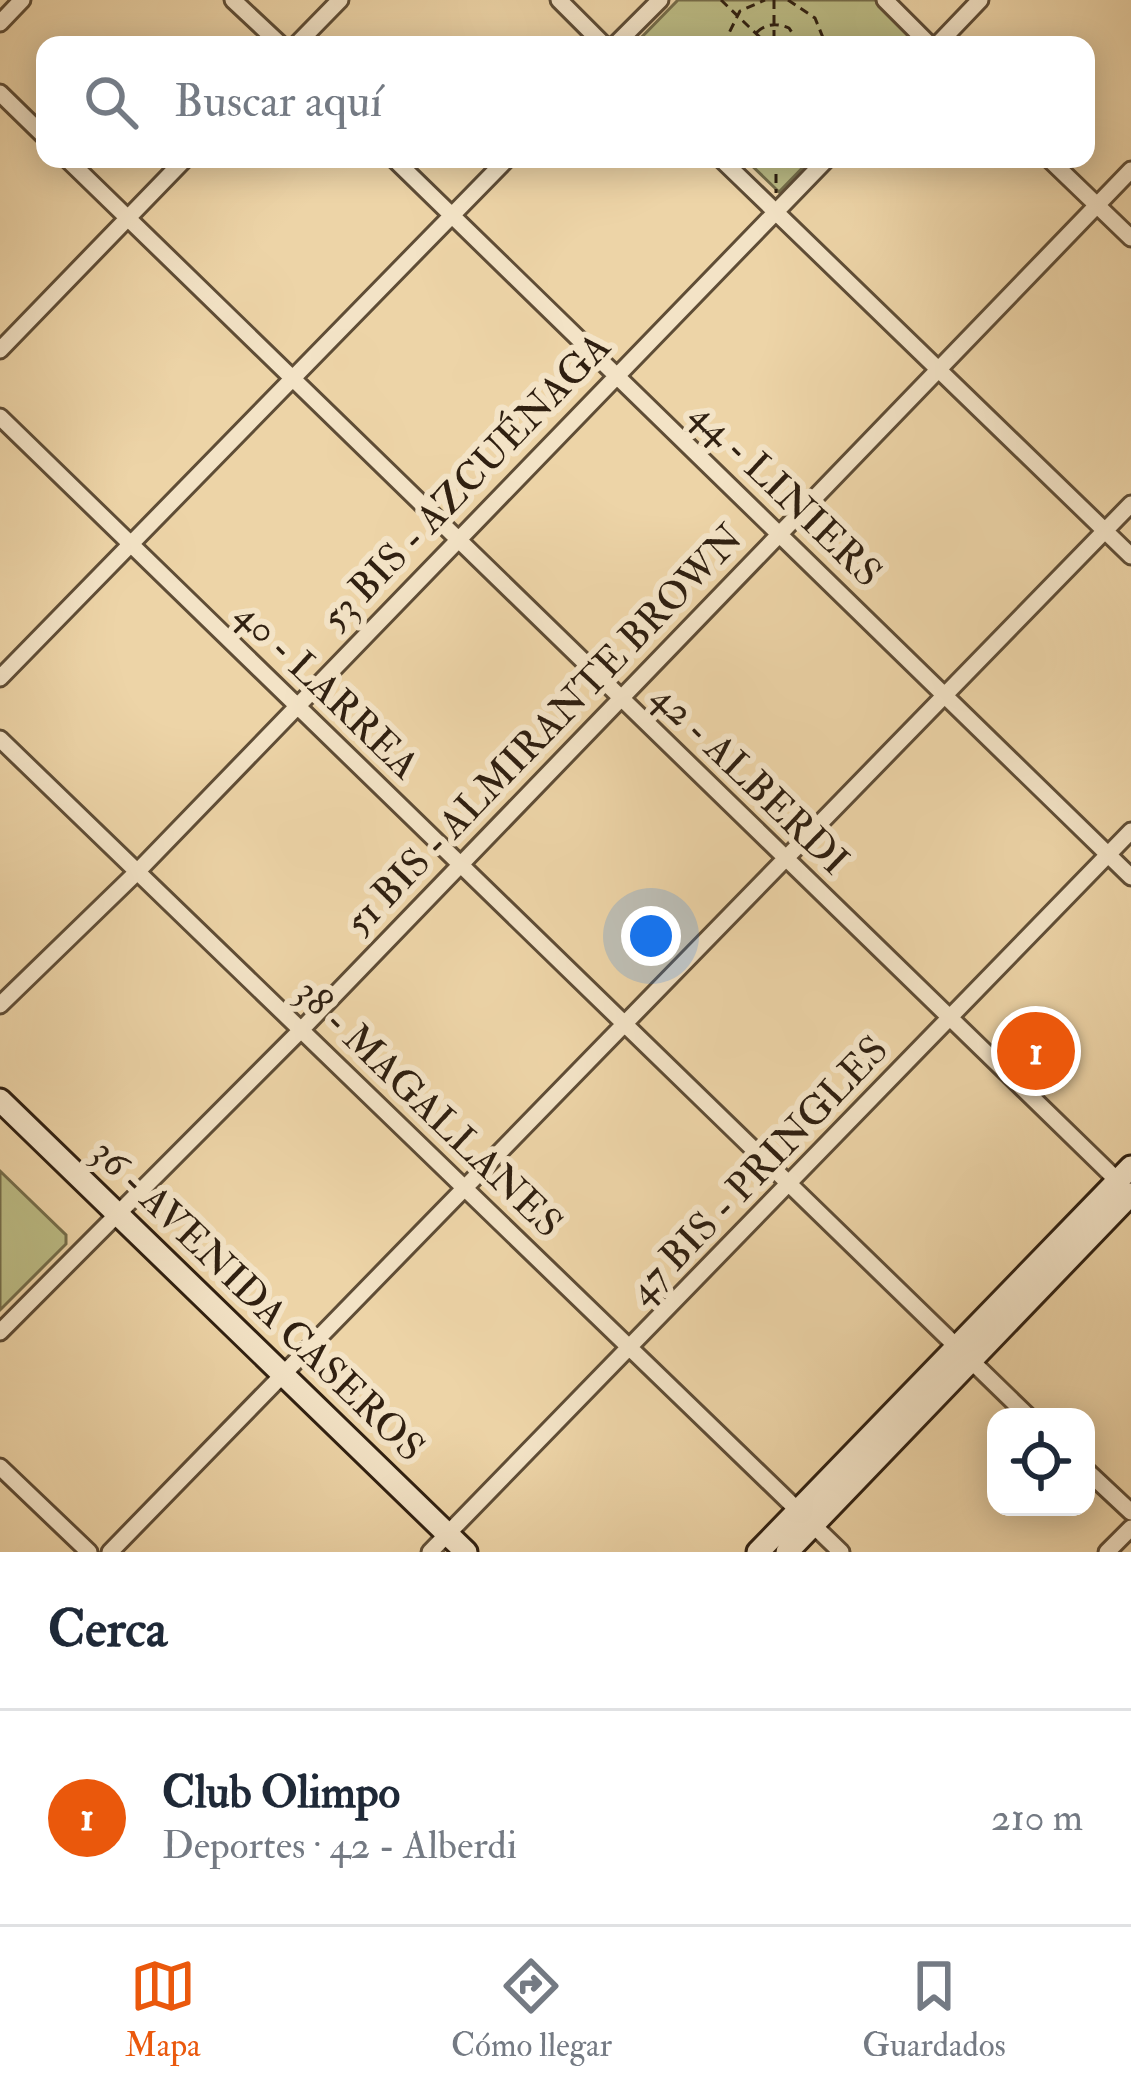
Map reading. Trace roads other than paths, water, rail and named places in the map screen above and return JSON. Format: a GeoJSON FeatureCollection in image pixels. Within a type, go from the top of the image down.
{"type":"FeatureCollection","features":[{"type":"Feature","properties":{"kind":"main road","name":"36 - AVENIDA CASEROS"},"geometry":{"type":"LineString","coordinates":[[0,1100],[466,1552]]}},
{"type":"Feature","properties":{"kind":"main road"},"geometry":{"type":"LineString","coordinates":[[758,1552],[805,1518],[1128,1186]]}},
{"type":"Feature","properties":{"kind":"main road"},"geometry":{"type":"LineString","coordinates":[[787,1552],[805,1518]]}},
{"type":"Feature","properties":{"kind":"street"},"geometry":{"type":"LineString","coordinates":[[0,23],[22,0]]}},
{"type":"Feature","properties":{"kind":"street"},"geometry":{"type":"LineString","coordinates":[[233,0],[271,36]]}},
{"type":"Feature","properties":{"kind":"street"},"geometry":{"type":"LineString","coordinates":[[305,36],[340,0]]}},
{"type":"Feature","properties":{"kind":"street"},"geometry":{"type":"LineString","coordinates":[[559,0],[595,36]]}},
{"type":"Feature","properties":{"kind":"street"},"geometry":{"type":"LineString","coordinates":[[624,36],[660,0]]}},
{"type":"Feature","properties":{"kind":"street"},"geometry":{"type":"LineString","coordinates":[[885,0],[924,36]]}},
{"type":"Feature","properties":{"kind":"street"},"geometry":{"type":"LineString","coordinates":[[943,36],[980,0]]}},
{"type":"Feature","properties":{"kind":"street"},"geometry":{"type":"LineString","coordinates":[[0,94],[36,128]]}},
{"type":"Feature","properties":{"kind":"street","name":"42 - ALBERDI"},"geometry":{"type":"LineString","coordinates":[[76,168],[949,1021],[1128,1186]]}},
{"type":"Feature","properties":{"kind":"street"},"geometry":{"type":"LineString","coordinates":[[0,350],[176,168]]}},
{"type":"Feature","properties":{"kind":"street","name":"44 - LINIERS"},"geometry":{"type":"LineString","coordinates":[[403,168],[1131,877]]}},
{"type":"Feature","properties":{"kind":"street"},"geometry":{"type":"LineString","coordinates":[[0,678],[498,168]]}},
{"type":"Feature","properties":{"kind":"street"},"geometry":{"type":"LineString","coordinates":[[730,168],[1131,556]]}},
{"type":"Feature","properties":{"kind":"street","name":"53 BIS - AZCUÉNAGA"},"geometry":{"type":"LineString","coordinates":[[0,1005],[137,872],[818,168]]}},
{"type":"Feature","properties":{"kind":"street"},"geometry":{"type":"LineString","coordinates":[[1058,168],[1131,238]]}},
{"type":"Feature","properties":{"kind":"street","name":"51 BIS - ALMIRANTE BROWN"},"geometry":{"type":"LineString","coordinates":[[0,1332],[301,1030],[1131,170]]}},
{"type":"Feature","properties":{"kind":"street","name":"40 - LARREA"},"geometry":{"type":"LineString","coordinates":[[0,416],[1020,1408]]}},
{"type":"Feature","properties":{"kind":"street"},"geometry":{"type":"LineString","coordinates":[[110,1552],[942,692],[1131,504]]}},
{"type":"Feature","properties":{"kind":"street","name":"38 - MAGALLANES"},"geometry":{"type":"LineString","coordinates":[[0,739],[841,1552]]}},
{"type":"Feature","properties":{"kind":"street","name":"47 BIS - PRINGLES"},"geometry":{"type":"LineString","coordinates":[[430,1552],[1131,831]]}},
{"type":"Feature","properties":{"kind":"street"},"geometry":{"type":"LineString","coordinates":[[0,1467],[89,1552]]}},
{"type":"Feature","properties":{"kind":"street"},"geometry":{"type":"LineString","coordinates":[[1095,1478],[1131,1512]]}},
{"type":"Feature","properties":{"kind":"street"},"geometry":{"type":"LineString","coordinates":[[1107,1552],[1131,1528]]}},
{"type":"Feature","properties":{"kind":"place","name":"Club Olimpo"},"geometry":{"type":"Point","coordinates":[1036,1051]}}]}
